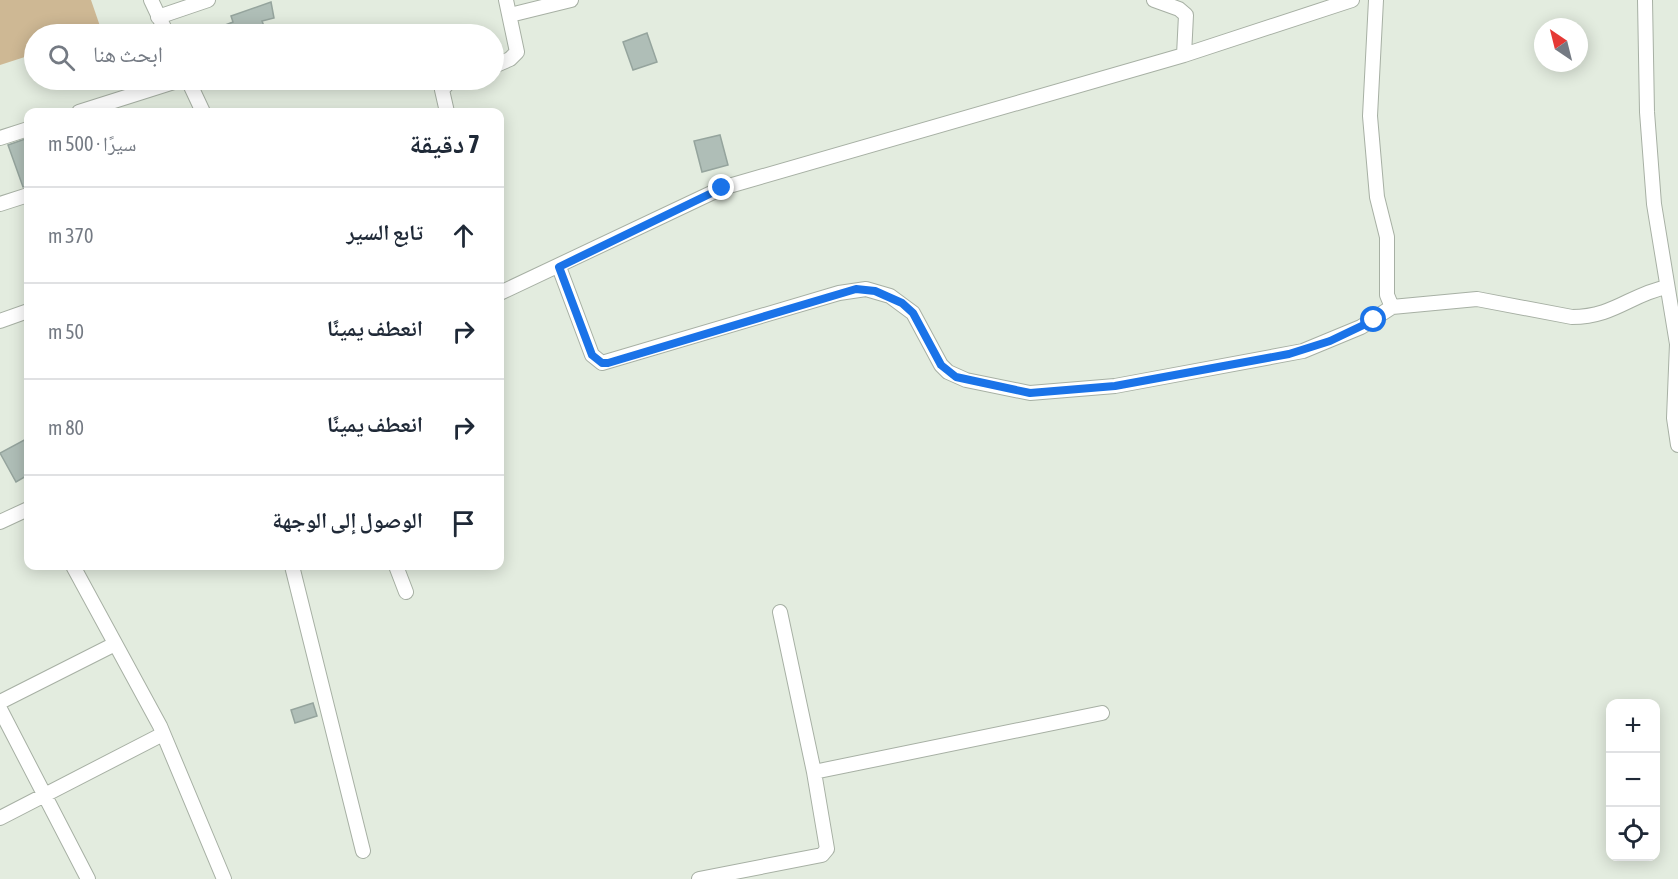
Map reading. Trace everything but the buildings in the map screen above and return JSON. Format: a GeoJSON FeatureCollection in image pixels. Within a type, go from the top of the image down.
{"type":"FeatureCollection","features":[{"type":"Feature","properties":{"kind":"street"},"geometry":{"type":"LineString","coordinates":[[151,0],[162,24]]}},
{"type":"Feature","properties":{"kind":"street"},"geometry":{"type":"LineString","coordinates":[[158,17],[208,0]]}},
{"type":"Feature","properties":{"kind":"street"},"geometry":{"type":"LineString","coordinates":[[504,62],[517,52],[506,0]]}},
{"type":"Feature","properties":{"kind":"street"},"geometry":{"type":"LineString","coordinates":[[510,15],[571,0]]}},
{"type":"Feature","properties":{"kind":"street"},"geometry":{"type":"LineString","coordinates":[[1154,0],[1179,9],[1186,15],[1184,55]]}},
{"type":"Feature","properties":{"kind":"street"},"geometry":{"type":"LineString","coordinates":[[504,291],[722,188],[1184,55],[1352,0]]}},
{"type":"Feature","properties":{"kind":"street"},"geometry":{"type":"LineString","coordinates":[[1376,0],[1370,116],[1377,197],[1387,237],[1387,295],[1392,307]]}},
{"type":"Feature","properties":{"kind":"street"},"geometry":{"type":"LineString","coordinates":[[1646,0],[1647,112],[1654,204],[1667,287],[1676,324],[1677,377],[1674,418],[1678,445]]}},
{"type":"Feature","properties":{"kind":"street"},"geometry":{"type":"LineString","coordinates":[[92,108],[148,90]]}},
{"type":"Feature","properties":{"kind":"street"},"geometry":{"type":"LineString","coordinates":[[193,90],[201,108]]}},
{"type":"Feature","properties":{"kind":"street"},"geometry":{"type":"LineString","coordinates":[[442,90],[446,108]]}},
{"type":"Feature","properties":{"kind":"street"},"geometry":{"type":"LineString","coordinates":[[0,138],[24,130]]}},
{"type":"Feature","properties":{"kind":"street"},"geometry":{"type":"LineString","coordinates":[[0,204],[24,196]]}},
{"type":"Feature","properties":{"kind":"street"},"geometry":{"type":"LineString","coordinates":[[559,267],[592,355],[602,363],[839,293],[866,290],[890,296],[913,313],[941,365],[948,372],[966,380],[1030,393],[1115,386],[1303,351],[1361,327],[1392,307],[1477,299],[1572,317],[1587,317],[1613,310],[1647,293],[1667,287]]}},
{"type":"Feature","properties":{"kind":"street"},"geometry":{"type":"LineString","coordinates":[[0,321],[24,312]]}},
{"type":"Feature","properties":{"kind":"street"},"geometry":{"type":"LineString","coordinates":[[0,522],[24,511]]}},
{"type":"Feature","properties":{"kind":"street"},"geometry":{"type":"LineString","coordinates":[[75,570],[163,734],[224,879]]}},
{"type":"Feature","properties":{"kind":"street"},"geometry":{"type":"LineString","coordinates":[[293,570],[363,851]]}},
{"type":"Feature","properties":{"kind":"street"},"geometry":{"type":"LineString","coordinates":[[398,570],[406,592]]}},
{"type":"Feature","properties":{"kind":"street"},"geometry":{"type":"LineString","coordinates":[[699,879],[735,874],[826,852],[827,845],[814,772],[780,612]]}},
{"type":"Feature","properties":{"kind":"street"},"geometry":{"type":"LineString","coordinates":[[0,702],[115,644]]}},
{"type":"Feature","properties":{"kind":"street"},"geometry":{"type":"LineString","coordinates":[[0,709],[88,879]]}},
{"type":"Feature","properties":{"kind":"street"},"geometry":{"type":"LineString","coordinates":[[814,772],[1102,713]]}},
{"type":"Feature","properties":{"kind":"street"},"geometry":{"type":"LineString","coordinates":[[0,818],[163,734]]}},
{"type":"Feature","properties":{"kind":"shaded area"},"geometry":{"type":"Polygon","coordinates":[[[0,0],[91,0],[99,24],[24,24],[24,57],[0,65],[0,0]]]}},
{"type":"Feature","properties":{"kind":"route"},"geometry":{"type":"LineString","coordinates":[[722,188],[559,267],[592,355],[597,360],[608,363],[856,289],[875,291],[902,303],[913,313],[941,365],[956,377],[1030,393],[1115,386],[1289,354],[1330,341],[1374,320]]}}]}
